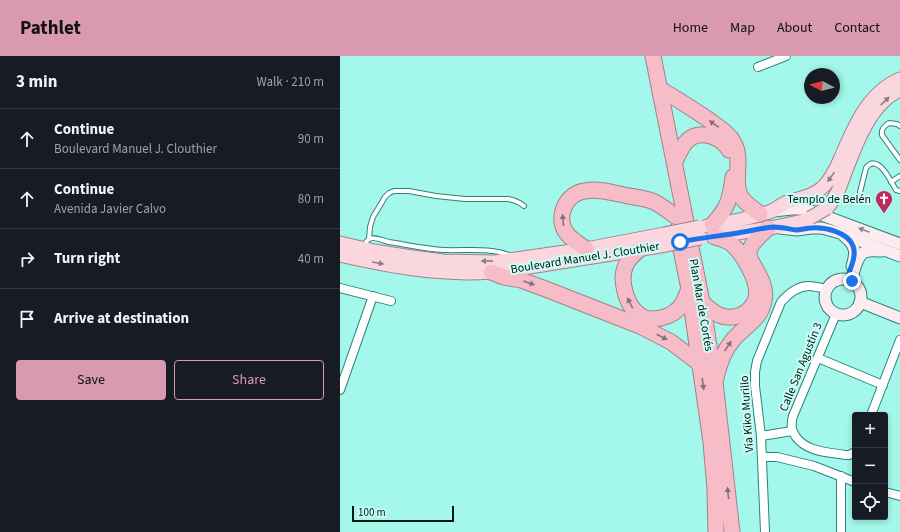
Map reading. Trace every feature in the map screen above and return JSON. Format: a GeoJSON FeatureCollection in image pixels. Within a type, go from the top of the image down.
{"type":"FeatureCollection","features":[{"type":"Feature","properties":{"kind":"highway","name":"Plan Mar de Cortés"},"geometry":{"type":"LineString","coordinates":[[644,56],[675,216],[700,364],[715,489],[716,532]]}},
{"type":"Feature","properties":{"kind":"highway","name":"Plan Mar de Cortés"},"geometry":{"type":"LineString","coordinates":[[653,56],[702,302],[715,382],[732,532]]}},
{"type":"Feature","properties":{"kind":"highway"},"geometry":{"type":"LineString","coordinates":[[660,88],[704,116],[722,129],[732,139],[737,148],[738,186],[740,196],[765,213]]}},
{"type":"Feature","properties":{"kind":"highway"},"geometry":{"type":"LineString","coordinates":[[675,161],[689,139],[704,135],[720,140],[727,146],[732,154],[734,167],[730,197],[727,207],[707,232],[729,242],[744,260],[754,280],[756,298],[753,305],[744,314],[735,317],[718,315],[702,302]]}},
{"type":"Feature","properties":{"kind":"highway"},"geometry":{"type":"LineString","coordinates":[[586,249],[570,237],[563,227],[561,219],[566,202],[572,196],[580,192],[586,190],[602,191],[650,200],[675,216]]}},
{"type":"Feature","properties":{"kind":"highway"},"geometry":{"type":"LineString","coordinates":[[715,382],[719,365],[726,350],[733,340],[760,314],[764,303],[765,290],[751,260],[750,251],[755,241],[772,228]]}},
{"type":"Feature","properties":{"kind":"highway"},"geometry":{"type":"LineString","coordinates":[[640,250],[631,257],[627,263],[623,276],[625,292],[636,313],[647,319],[666,317],[676,312],[683,303],[688,289]]}},
{"type":"Feature","properties":{"kind":"highway"},"geometry":{"type":"LineString","coordinates":[[491,272],[521,280],[640,326],[671,342],[700,364]]}},
{"type":"Feature","properties":{"kind":"main road","name":"Boulevard Manuel J. Clouthier"},"geometry":{"type":"LineString","coordinates":[[340,243],[366,243],[412,257],[443,261],[495,262],[586,249],[665,240],[707,232],[772,228],[810,218],[827,208],[833,202],[838,193],[852,155],[867,124],[876,109],[900,87],[892,83],[871,101],[858,122],[836,170],[823,187],[809,197],[787,202],[765,213],[728,223],[707,232]]}},
{"type":"Feature","properties":{"kind":"main road","name":"Boulevard Manuel J. Clouthier"},"geometry":{"type":"LineString","coordinates":[[340,255],[437,272],[491,272],[640,250],[665,240]]}},
{"type":"Feature","properties":{"kind":"street"},"geometry":{"type":"LineString","coordinates":[[758,67],[786,56]]}},
{"type":"Feature","properties":{"kind":"street"},"geometry":{"type":"LineString","coordinates":[[765,213],[792,208],[806,209],[900,244]]}},
{"type":"Feature","properties":{"kind":"street"},"geometry":{"type":"LineString","coordinates":[[772,228],[797,230],[822,228],[840,232],[900,256]]}},
{"type":"Feature","properties":{"kind":"street"},"geometry":{"type":"LineString","coordinates":[[840,232],[853,244],[855,252],[850,280]]}},
{"type":"Feature","properties":{"kind":"street"},"geometry":{"type":"LineString","coordinates":[[850,280],[856,264],[863,254],[867,252],[886,251]]}},
{"type":"Feature","properties":{"kind":"street"},"geometry":{"type":"LineString","coordinates":[[842,278],[850,280],[857,285],[860,290],[861,296],[858,307],[853,312],[848,314],[836,314],[831,311],[825,301],[824,295],[826,289],[832,281],[842,278]]}},
{"type":"Feature","properties":{"kind":"street","name":"Vía Kiko Murillo"},"geometry":{"type":"LineString","coordinates":[[765,532],[761,436],[754,372],[781,302],[786,296],[794,290],[803,287],[809,286],[826,289]]}},
{"type":"Feature","properties":{"kind":"street"},"geometry":{"type":"LineString","coordinates":[[340,288],[391,301]]}},
{"type":"Feature","properties":{"kind":"street"},"geometry":{"type":"LineString","coordinates":[[340,390],[373,296]]}},
{"type":"Feature","properties":{"kind":"street"},"geometry":{"type":"LineString","coordinates":[[860,302],[900,318]]}},
{"type":"Feature","properties":{"kind":"street","name":"Calle San Agustín 3"},"geometry":{"type":"LineString","coordinates":[[792,431],[793,416],[836,314]]}},
{"type":"Feature","properties":{"kind":"street"},"geometry":{"type":"LineString","coordinates":[[872,412],[900,340]]}},
{"type":"Feature","properties":{"kind":"street"},"geometry":{"type":"LineString","coordinates":[[818,358],[883,385]]}},
{"type":"Feature","properties":{"kind":"street"},"geometry":{"type":"LineString","coordinates":[[761,436],[792,431],[805,445],[816,450],[845,455],[852,454]]}},
{"type":"Feature","properties":{"kind":"street"},"geometry":{"type":"LineString","coordinates":[[762,457],[778,457],[814,466],[852,481]]}},
{"type":"Feature","properties":{"kind":"street"},"geometry":{"type":"LineString","coordinates":[[841,476],[841,532]]}},
{"type":"Feature","properties":{"kind":"street"},"geometry":{"type":"LineString","coordinates":[[888,493],[900,496]]}},
{"type":"Feature","properties":{"kind":"lane"},"geometry":{"type":"LineString","coordinates":[[900,126],[889,123],[884,126],[882,132],[882,135],[900,160]]}},
{"type":"Feature","properties":{"kind":"lane"},"geometry":{"type":"LineString","coordinates":[[860,192],[866,168],[872,163],[883,169],[896,190],[900,191]]}},
{"type":"Feature","properties":{"kind":"lane"},"geometry":{"type":"LineString","coordinates":[[891,182],[900,176]]}},
{"type":"Feature","properties":{"kind":"lane"},"geometry":{"type":"LineString","coordinates":[[366,243],[373,216],[385,197],[394,191],[465,199],[508,199],[519,202],[524,206]]}},
{"type":"Feature","properties":{"kind":"place","name":"Templo de Belén"},"geometry":{"type":"Point","coordinates":[884,214]}},
{"type":"Feature","properties":{"kind":"route"},"geometry":{"type":"LineString","coordinates":[[680,242],[775,227],[797,230],[822,228],[840,232],[853,244],[855,252],[847,278],[852,281]]}}]}
